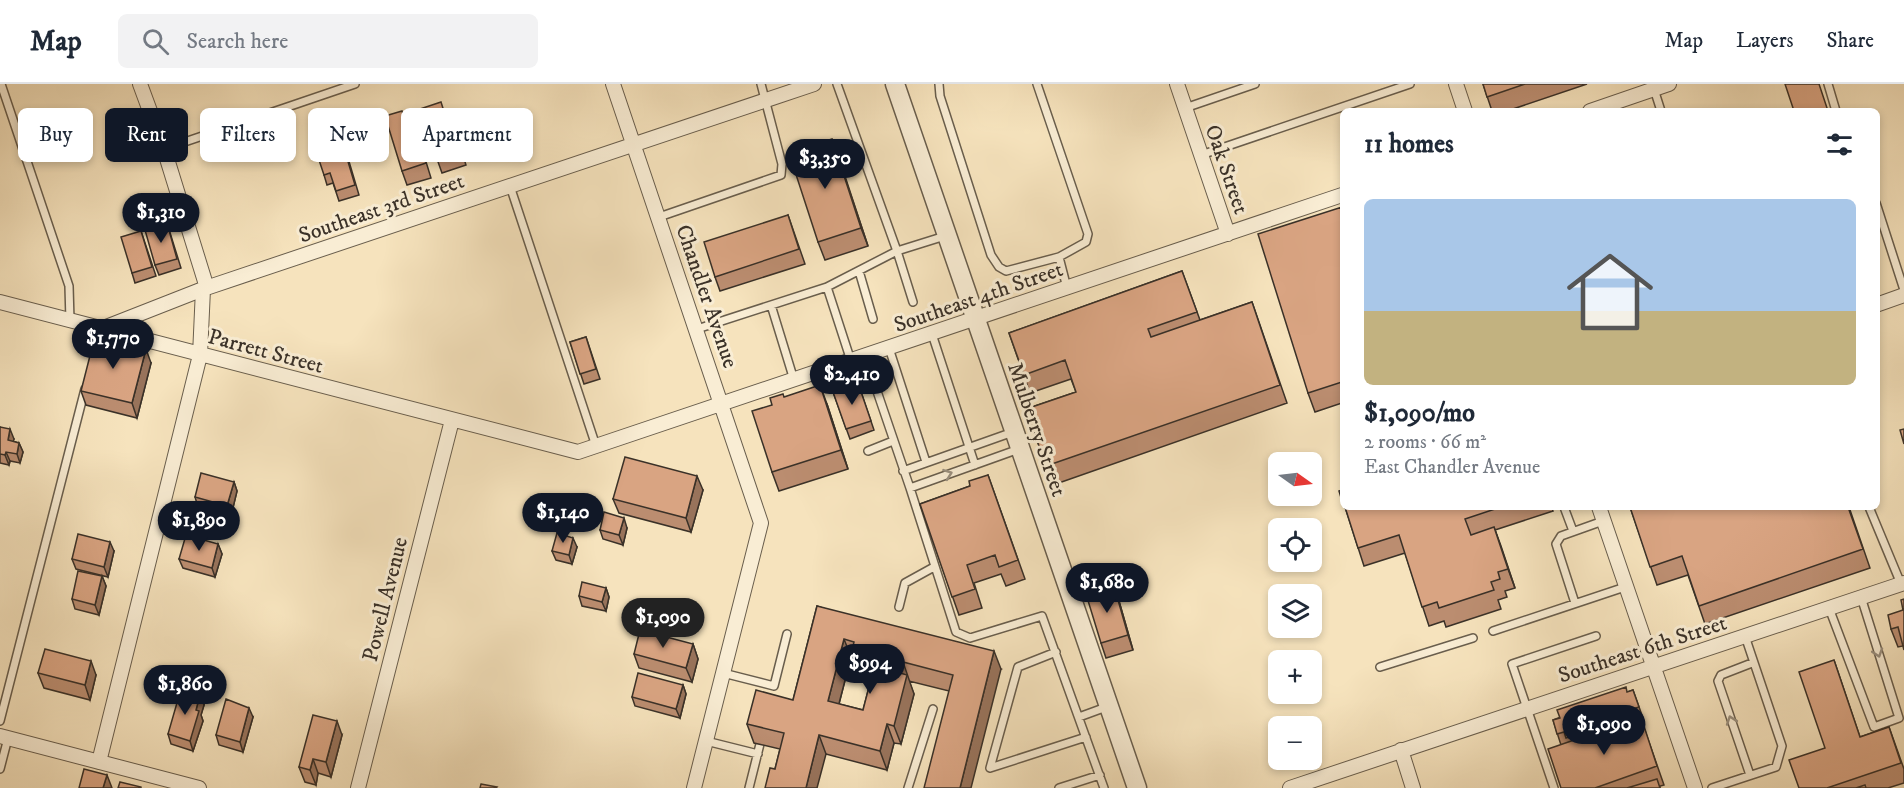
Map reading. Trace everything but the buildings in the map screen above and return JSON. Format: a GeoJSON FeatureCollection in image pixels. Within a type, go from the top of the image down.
{"type":"FeatureCollection","features":[{"type":"Feature","properties":{"kind":"street"},"geometry":{"type":"LineString","coordinates":[[140,84],[149,108]]}},
{"type":"Feature","properties":{"kind":"street","name":"Chandler Avenue"},"geometry":{"type":"LineString","coordinates":[[614,84],[761,523],[723,673]]}},
{"type":"Feature","properties":{"kind":"street","name":"Southeast 3rd Street"},"geometry":{"type":"LineString","coordinates":[[100,333],[205,289],[814,84]]}},
{"type":"Feature","properties":{"kind":"street","name":"Mulberry Street"},"geometry":{"type":"LineString","coordinates":[[896,84],[946,236],[1137,788]]}},
{"type":"Feature","properties":{"kind":"street","name":"Oak Street"},"geometry":{"type":"LineString","coordinates":[[1177,84],[1228,234]]}},
{"type":"Feature","properties":{"kind":"street"},"geometry":{"type":"LineString","coordinates":[[1456,84],[1464,108]]}},
{"type":"Feature","properties":{"kind":"street"},"geometry":{"type":"LineString","coordinates":[[1599,108],[1669,84]]}},
{"type":"Feature","properties":{"kind":"street"},"geometry":{"type":"LineString","coordinates":[[99,762],[200,355],[205,289],[168,162]]}},
{"type":"Feature","properties":{"kind":"street","name":"Southeast 4th Street"},"geometry":{"type":"LineString","coordinates":[[452,420],[578,452],[1340,196]]}},
{"type":"Feature","properties":{"kind":"street"},"geometry":{"type":"LineString","coordinates":[[1880,304],[1904,295]]}},
{"type":"Feature","properties":{"kind":"street","name":"Parrett Street"},"geometry":{"type":"LineString","coordinates":[[0,302],[70,321],[100,333],[200,355],[452,420]]}},
{"type":"Feature","properties":{"kind":"street","name":"Powell Avenue"},"geometry":{"type":"LineString","coordinates":[[358,788],[452,420]]}},
{"type":"Feature","properties":{"kind":"street"},"geometry":{"type":"LineString","coordinates":[[1600,510],[1695,788]]}},
{"type":"Feature","properties":{"kind":"street","name":"Southeast 6th Street"},"geometry":{"type":"LineString","coordinates":[[1290,788],[1902,583]]}},
{"type":"Feature","properties":{"kind":"street"},"geometry":{"type":"LineString","coordinates":[[694,788],[723,673]]}},
{"type":"Feature","properties":{"kind":"street"},"geometry":{"type":"LineString","coordinates":[[4,737],[199,788]]}},
{"type":"Feature","properties":{"kind":"street"},"geometry":{"type":"LineString","coordinates":[[1401,750],[1413,788]]}},
{"type":"Feature","properties":{"kind":"lane"},"geometry":{"type":"LineString","coordinates":[[1,84],[69,286],[70,321]]}},
{"type":"Feature","properties":{"kind":"lane"},"geometry":{"type":"LineString","coordinates":[[188,141],[355,84]]}},
{"type":"Feature","properties":{"kind":"lane"},"geometry":{"type":"LineString","coordinates":[[659,217],[781,175],[782,164],[761,84]]}},
{"type":"Feature","properties":{"kind":"lane"},"geometry":{"type":"LineString","coordinates":[[837,84],[913,302]]}},
{"type":"Feature","properties":{"kind":"lane"},"geometry":{"type":"LineString","coordinates":[[939,84],[938,88],[991,255],[999,267],[1006,271],[1059,257],[1086,242],[1088,234],[1037,84]]}},
{"type":"Feature","properties":{"kind":"lane"},"geometry":{"type":"LineString","coordinates":[[1185,108],[1254,84]]}},
{"type":"Feature","properties":{"kind":"lane"},"geometry":{"type":"LineString","coordinates":[[1201,155],[1410,84]]}},
{"type":"Feature","properties":{"kind":"lane"},"geometry":{"type":"LineString","coordinates":[[1828,84],[1835,108]]}},
{"type":"Feature","properties":{"kind":"lane"},"geometry":{"type":"LineString","coordinates":[[1654,89],[1660,108]]}},
{"type":"Feature","properties":{"kind":"lane"},"geometry":{"type":"LineString","coordinates":[[510,186],[597,447]]}},
{"type":"Feature","properties":{"kind":"lane"},"geometry":{"type":"LineString","coordinates":[[1880,219],[1904,290]]}},
{"type":"Feature","properties":{"kind":"lane"},"geometry":{"type":"LineString","coordinates":[[697,329],[827,287],[897,251],[946,236]]}},
{"type":"Feature","properties":{"kind":"lane"},"geometry":{"type":"LineString","coordinates":[[1059,257],[1067,288]]}},
{"type":"Feature","properties":{"kind":"lane"},"geometry":{"type":"LineString","coordinates":[[859,271],[873,319]]}},
{"type":"Feature","properties":{"kind":"lane"},"geometry":{"type":"LineString","coordinates":[[827,287],[851,361]]}},
{"type":"Feature","properties":{"kind":"lane"},"geometry":{"type":"LineString","coordinates":[[771,305],[794,380]]}},
{"type":"Feature","properties":{"kind":"lane"},"geometry":{"type":"LineString","coordinates":[[932,334],[975,465]]}},
{"type":"Feature","properties":{"kind":"lane"},"geometry":{"type":"LineString","coordinates":[[889,348],[926,462]]}},
{"type":"Feature","properties":{"kind":"lane"},"geometry":{"type":"LineString","coordinates":[[865,356],[956,632],[970,638],[1042,616],[1104,788]]}},
{"type":"Feature","properties":{"kind":"lane"},"geometry":{"type":"LineString","coordinates":[[0,721],[88,380]]}},
{"type":"Feature","properties":{"kind":"lane"},"geometry":{"type":"LineString","coordinates":[[903,471],[969,448],[1016,440]]}},
{"type":"Feature","properties":{"kind":"lane"},"geometry":{"type":"LineString","coordinates":[[910,488],[975,465],[1016,440]]}},
{"type":"Feature","properties":{"kind":"lane"},"geometry":{"type":"LineString","coordinates":[[868,451],[893,441]]}},
{"type":"Feature","properties":{"kind":"lane"},"geometry":{"type":"LineString","coordinates":[[1565,510],[1573,531]]}},
{"type":"Feature","properties":{"kind":"lane"},"geometry":{"type":"LineString","coordinates":[[1870,510],[1902,583]]}},
{"type":"Feature","properties":{"kind":"lane"},"geometry":{"type":"LineString","coordinates":[[1575,603],[1556,544],[1561,536],[1603,521]]}},
{"type":"Feature","properties":{"kind":"lane"},"geometry":{"type":"LineString","coordinates":[[899,607],[905,583],[934,567]]}},
{"type":"Feature","properties":{"kind":"lane"},"geometry":{"type":"LineString","coordinates":[[1493,631],[1625,587]]}},
{"type":"Feature","properties":{"kind":"lane"},"geometry":{"type":"LineString","coordinates":[[1829,608],[1874,727],[1899,718],[1861,597]]}},
{"type":"Feature","properties":{"kind":"lane"},"geometry":{"type":"LineString","coordinates":[[772,694],[787,634]]}},
{"type":"Feature","properties":{"kind":"lane"},"geometry":{"type":"LineString","coordinates":[[1554,788],[1512,664],[1596,636]]}},
{"type":"Feature","properties":{"kind":"lane"},"geometry":{"type":"LineString","coordinates":[[1712,788],[1776,767],[1782,746],[1752,663],[1745,636]]}},
{"type":"Feature","properties":{"kind":"lane"},"geometry":{"type":"LineString","coordinates":[[1380,668],[1473,638]]}},
{"type":"Feature","properties":{"kind":"lane"},"geometry":{"type":"LineString","coordinates":[[1056,652],[1018,667],[990,768],[1086,737]]}},
{"type":"Feature","properties":{"kind":"lane"},"geometry":{"type":"LineString","coordinates":[[1750,775],[1718,681],[1720,675],[1752,663]]}},
{"type":"Feature","properties":{"kind":"lane"},"geometry":{"type":"LineString","coordinates":[[723,673],[774,686]]}},
{"type":"Feature","properties":{"kind":"lane"},"geometry":{"type":"LineString","coordinates":[[1079,717],[1108,706]]}},
{"type":"Feature","properties":{"kind":"lane"},"geometry":{"type":"LineString","coordinates":[[908,788],[933,709]]}},
{"type":"Feature","properties":{"kind":"lane"},"geometry":{"type":"LineString","coordinates":[[0,769],[4,737]]}},
{"type":"Feature","properties":{"kind":"lane"},"geometry":{"type":"LineString","coordinates":[[706,741],[758,754]]}},
{"type":"Feature","properties":{"kind":"lane"},"geometry":{"type":"LineString","coordinates":[[750,788],[760,744]]}},
{"type":"Feature","properties":{"kind":"lane"},"geometry":{"type":"LineString","coordinates":[[1059,788],[1100,775]]}}]}
